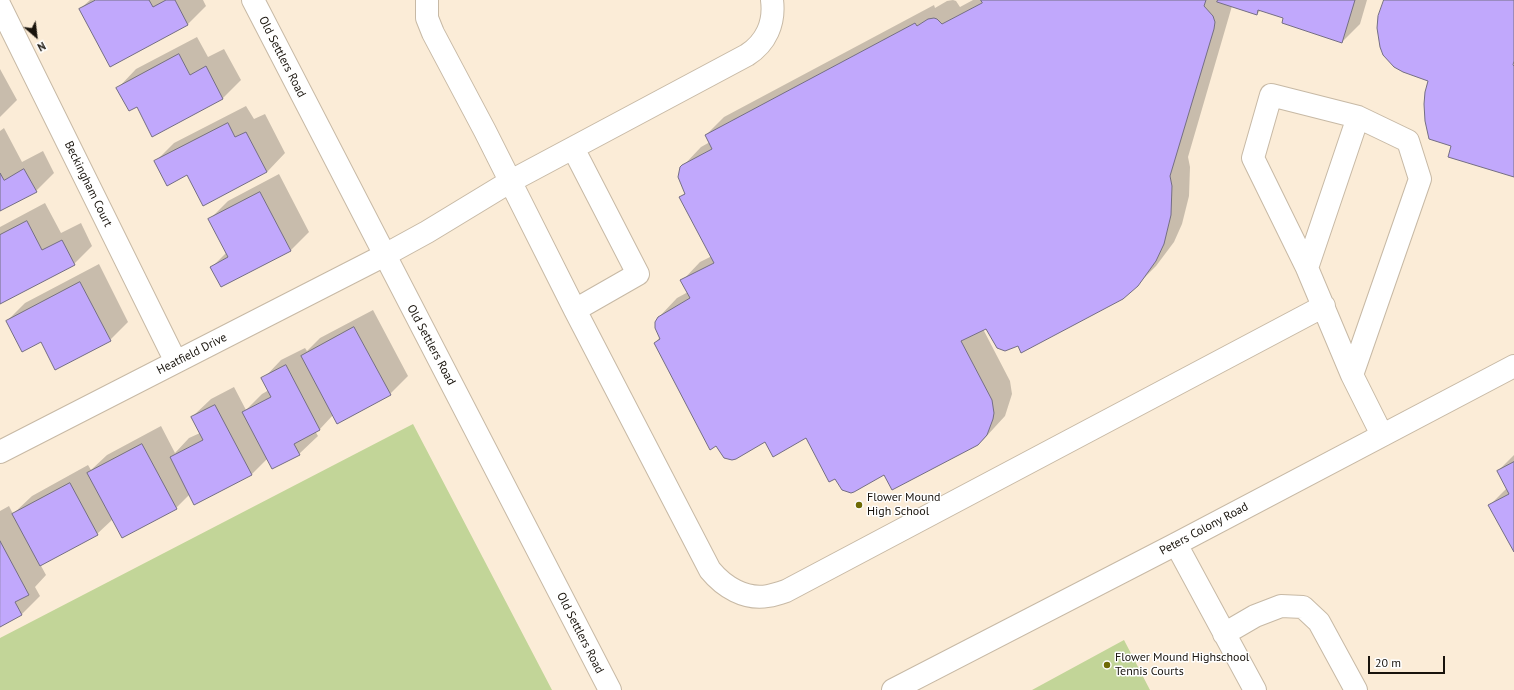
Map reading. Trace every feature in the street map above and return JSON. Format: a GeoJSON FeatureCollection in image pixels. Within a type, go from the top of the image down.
{"type":"FeatureCollection","features":[{"type":"Feature","properties":{"kind":"street","name":"Old Settlers Road"},"geometry":{"type":"LineString","coordinates":[[253,0],[610,690]]}},
{"type":"Feature","properties":{"kind":"street"},"geometry":{"type":"LineString","coordinates":[[427,0],[427,18],[433,33],[511,181],[575,310],[710,570],[718,580],[734,591],[750,596],[768,596],[786,591],[1324,306]]}},
{"type":"Feature","properties":{"kind":"street","name":"Heatfield Drive"},"geometry":{"type":"LineString","coordinates":[[0,452],[385,255],[427,232],[511,181],[754,51],[766,37],[770,27],[773,15],[772,0]]}},
{"type":"Feature","properties":{"kind":"street","name":"Beckingham Court"},"geometry":{"type":"LineString","coordinates":[[0,6],[176,362]]}},
{"type":"Feature","properties":{"kind":"street"},"geometry":{"type":"LineString","coordinates":[[1352,375],[1420,179],[1408,141],[1358,117],[1271,95],[1253,158],[1307,268],[1352,375],[1382,435]]}},
{"type":"Feature","properties":{"kind":"street"},"geometry":{"type":"LineString","coordinates":[[1307,268],[1358,117]]}},
{"type":"Feature","properties":{"kind":"street"},"geometry":{"type":"LineString","coordinates":[[573,148],[638,274],[575,310]]}},
{"type":"Feature","properties":{"kind":"street","name":"Peters Colony Road"},"geometry":{"type":"LineString","coordinates":[[893,690],[1176,544],[1514,366]]}},
{"type":"Feature","properties":{"kind":"street"},"geometry":{"type":"LineString","coordinates":[[1176,544],[1255,690]]}},
{"type":"Feature","properties":{"kind":"street"},"geometry":{"type":"LineString","coordinates":[[1224,634],[1255,616],[1281,606],[1303,607],[1320,622],[1356,690]]}},
{"type":"Feature","properties":{"kind":"green space"},"geometry":{"type":"Polygon","coordinates":[[[413,424],[552,690],[0,690],[0,638],[413,424]]]}},
{"type":"Feature","properties":{"kind":"green space","name":"Flower Mound Highschool Tennis Courts"},"geometry":{"type":"Polygon","coordinates":[[[1124,640],[1150,690],[1032,690],[1124,640]]]}},
{"type":"Feature","properties":{"kind":"building"},"geometry":{"type":"Polygon","coordinates":[[[96,0],[149,0],[153,7],[166,0],[175,0],[188,25],[110,67],[79,9],[96,0]]]}},
{"type":"Feature","properties":{"kind":"building","name":"Flower Mound High School"},"geometry":{"type":"Polygon","coordinates":[[[981,0],[1206,0],[1204,6],[1213,16],[1215,22],[1214,29],[1170,176],[1172,186],[1171,215],[1164,244],[1156,261],[1138,286],[1123,299],[1021,353],[1018,346],[1005,351],[997,348],[986,329],[961,341],[992,400],[994,413],[987,435],[978,445],[892,490],[884,475],[854,492],[851,493],[842,490],[835,479],[829,482],[806,438],[773,457],[765,442],[732,460],[724,458],[716,446],[710,450],[654,343],[660,339],[655,328],[655,322],[658,317],[690,298],[680,280],[714,263],[679,197],[685,194],[678,177],[680,167],[712,149],[705,135],[915,23],[917,26],[928,19],[934,18],[942,24],[982,3],[981,0]]]}},
{"type":"Feature","properties":{"kind":"building"},"geometry":{"type":"Polygon","coordinates":[[[1218,0],[1355,0],[1342,43],[1282,23],[1283,18],[1258,10],[1257,15],[1217,2],[1218,0]]]}},
{"type":"Feature","properties":{"kind":"building"},"geometry":{"type":"Polygon","coordinates":[[[1384,0],[1514,0],[1514,177],[1448,157],[1451,146],[1429,139],[1425,121],[1424,104],[1428,81],[1394,67],[1383,55],[1380,47],[1377,28],[1378,16],[1384,0]]]}},
{"type":"Feature","properties":{"kind":"building"},"geometry":{"type":"Polygon","coordinates":[[[179,54],[190,75],[206,66],[223,99],[152,137],[137,107],[129,111],[116,88],[179,54]]]}},
{"type":"Feature","properties":{"kind":"building"},"geometry":{"type":"Polygon","coordinates":[[[228,123],[235,137],[246,132],[267,172],[203,206],[187,175],[167,186],[154,161],[228,123]]]}},
{"type":"Feature","properties":{"kind":"building"},"geometry":{"type":"Polygon","coordinates":[[[24,169],[37,192],[0,211],[0,173],[4,180],[24,169]]]}},
{"type":"Feature","properties":{"kind":"building"},"geometry":{"type":"Polygon","coordinates":[[[260,192],[291,251],[221,287],[210,267],[228,257],[208,219],[260,192]]]}},
{"type":"Feature","properties":{"kind":"building"},"geometry":{"type":"Polygon","coordinates":[[[27,221],[42,250],[62,240],[75,265],[0,304],[0,235],[27,221]]]}},
{"type":"Feature","properties":{"kind":"building"},"geometry":{"type":"Polygon","coordinates":[[[80,282],[111,341],[55,370],[41,342],[22,352],[6,321],[80,282]]]}},
{"type":"Feature","properties":{"kind":"building"},"geometry":{"type":"Polygon","coordinates":[[[354,327],[391,395],[337,424],[301,356],[354,327]]]}},
{"type":"Feature","properties":{"kind":"building"},"geometry":{"type":"Polygon","coordinates":[[[286,365],[320,430],[294,444],[300,455],[272,469],[242,412],[271,397],[261,378],[286,365]]]}},
{"type":"Feature","properties":{"kind":"building"},"geometry":{"type":"Polygon","coordinates":[[[215,405],[252,475],[194,505],[170,457],[203,440],[191,417],[215,405]]]}},
{"type":"Feature","properties":{"kind":"building"},"geometry":{"type":"Polygon","coordinates":[[[142,444],[177,509],[122,538],[87,473],[142,444]]]}},
{"type":"Feature","properties":{"kind":"building"},"geometry":{"type":"Polygon","coordinates":[[[1514,462],[1514,552],[1488,505],[1509,494],[1497,471],[1514,462]]]}},
{"type":"Feature","properties":{"kind":"building"},"geometry":{"type":"Polygon","coordinates":[[[70,483],[98,535],[40,566],[12,514],[70,483]]]}},
{"type":"Feature","properties":{"kind":"building"},"geometry":{"type":"Polygon","coordinates":[[[0,541],[29,595],[15,602],[22,615],[0,627],[0,541]]]}},
{"type":"Feature","properties":{"kind":"place","name":"Flower Mound High School"},"geometry":{"type":"Point","coordinates":[859,505]}},
{"type":"Feature","properties":{"kind":"place","name":"Flower Mound Highschool Tennis Courts"},"geometry":{"type":"Point","coordinates":[1107,665]}}]}
